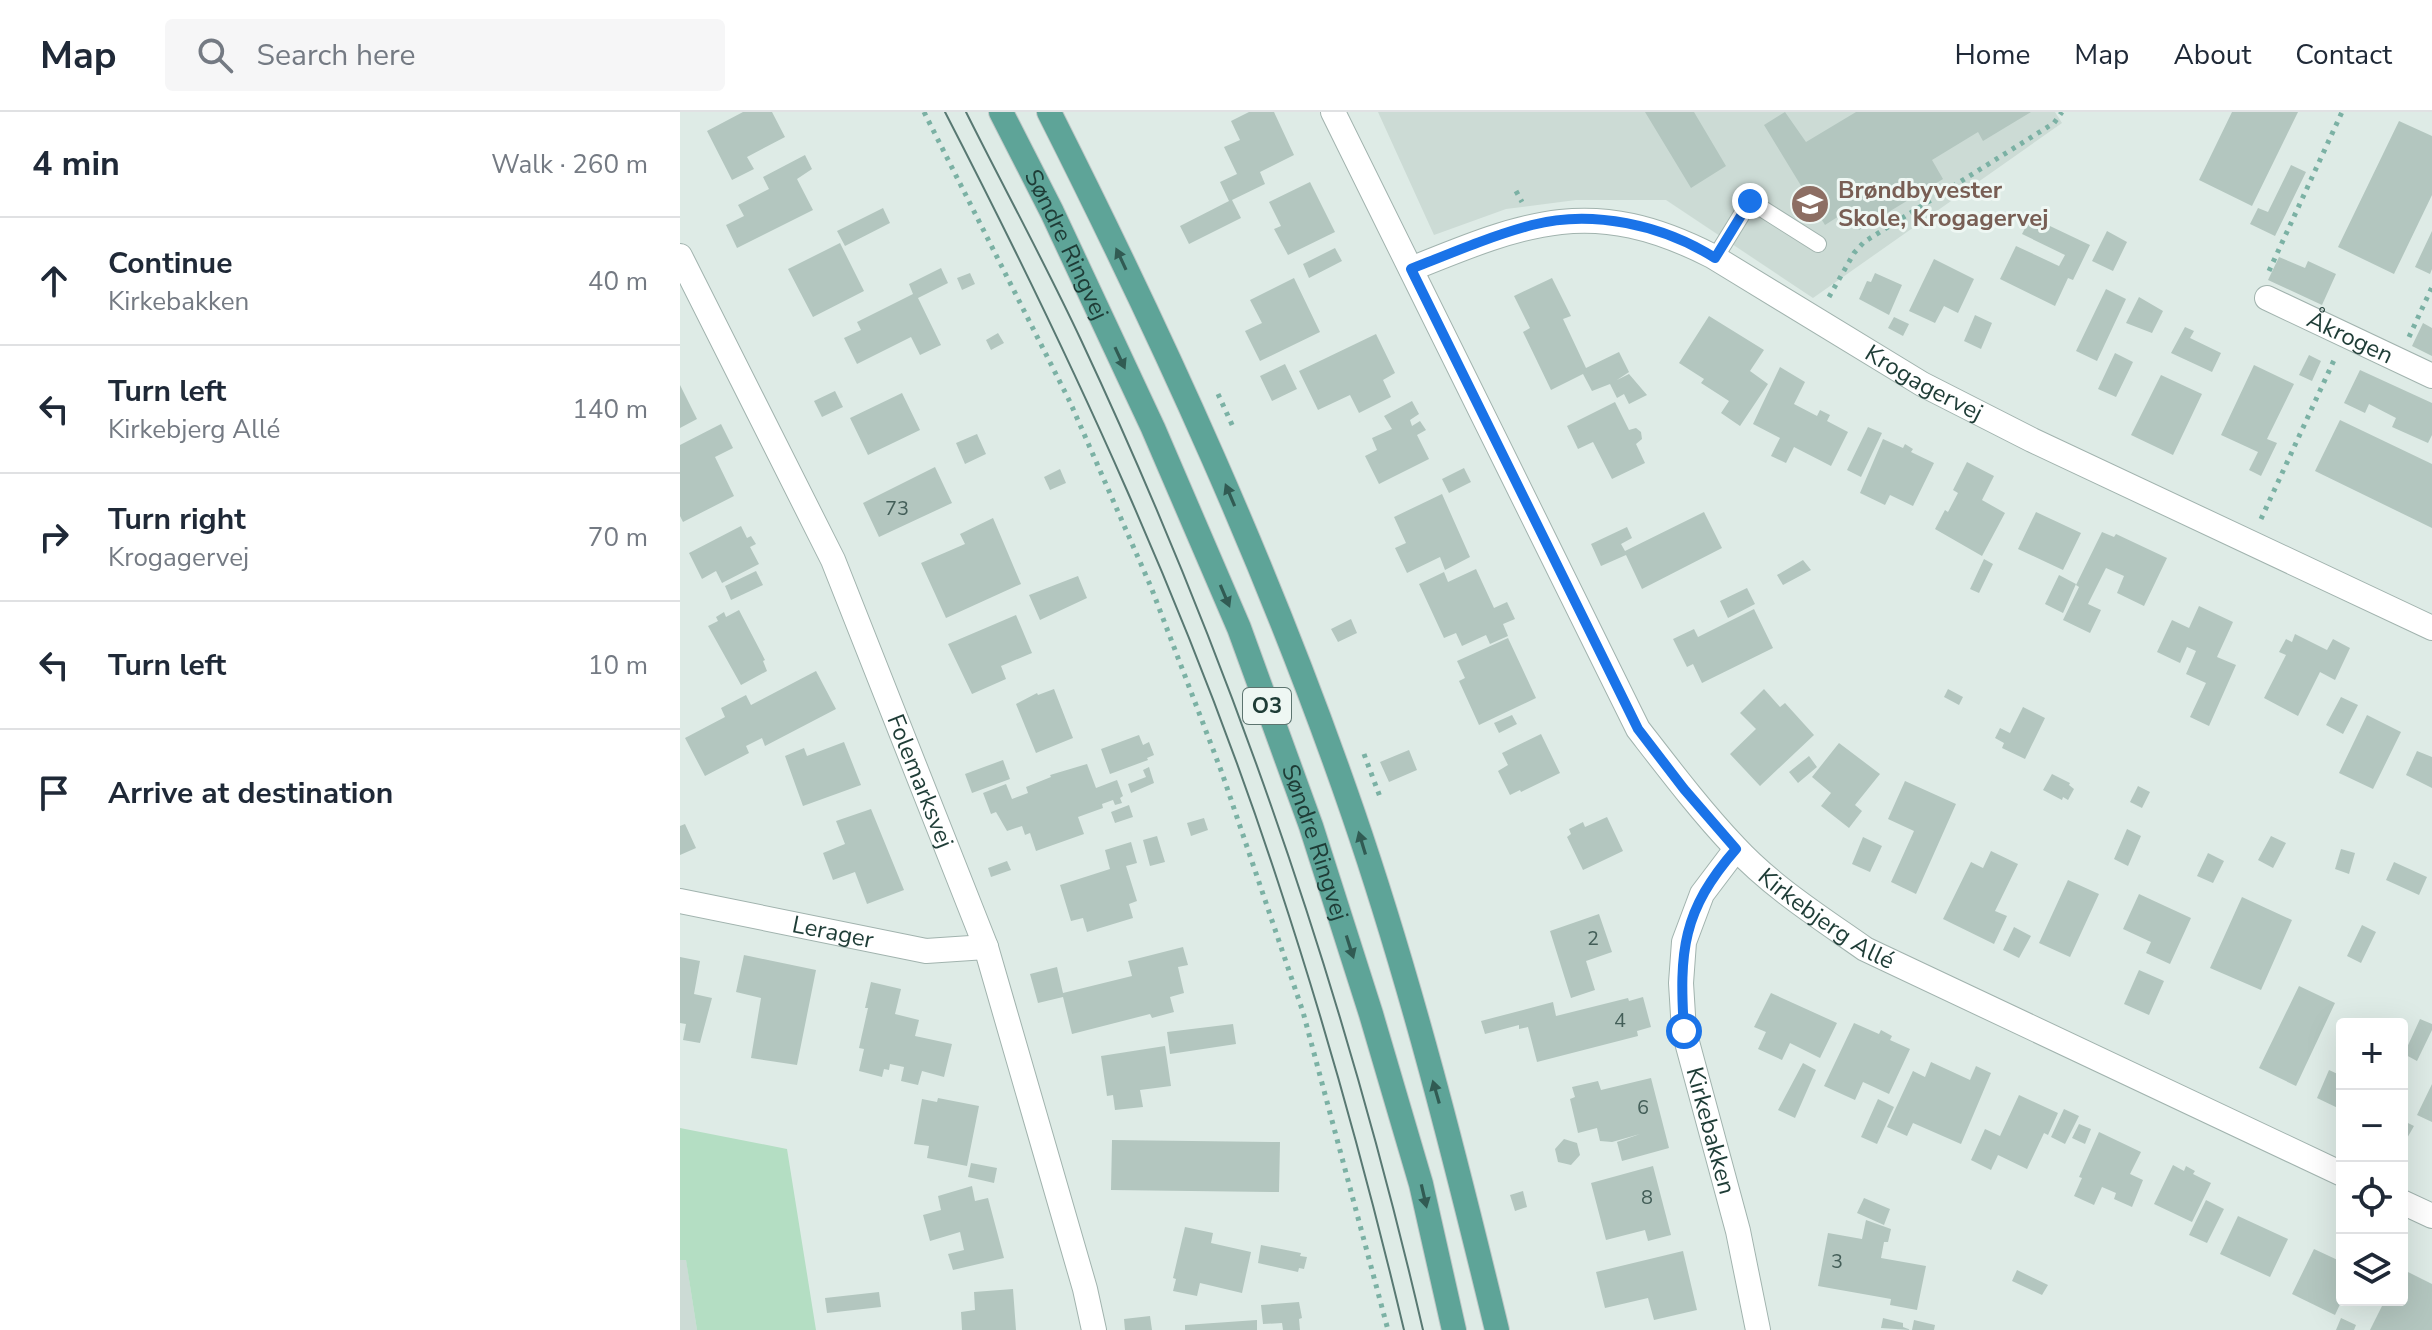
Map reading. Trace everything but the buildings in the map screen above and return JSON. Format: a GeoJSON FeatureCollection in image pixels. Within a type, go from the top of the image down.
{"type":"FeatureCollection","features":[{"type":"Feature","properties":{"kind":"main road","name":"Søndre Ringvej"},"geometry":{"type":"LineString","coordinates":[[1001,112],[1052,212],[1153,428],[1239,628],[1311,826],[1371,1014],[1421,1184],[1454,1330]]}},
{"type":"Feature","properties":{"kind":"main road","name":"Søndre Ringvej"},"geometry":{"type":"LineString","coordinates":[[1049,112],[1198,420],[1278,610],[1354,814],[1459,1171],[1497,1330]]}},
{"type":"Feature","properties":{"kind":"street","name":"Kirkebjerg Allé"},"geometry":{"type":"LineString","coordinates":[[1333,112],[1638,729],[1736,849],[1800,903],[1865,949],[2336,1171]]}},
{"type":"Feature","properties":{"kind":"street","name":"Krogagervej"},"geometry":{"type":"LineString","coordinates":[[1411,269],[1532,225],[1569,220],[1614,221],[1679,239],[1922,384],[2032,440],[2432,628]]}},
{"type":"Feature","properties":{"kind":"street","name":"Folemarksvej"},"geometry":{"type":"LineString","coordinates":[[680,256],[833,560],[986,947],[1085,1289],[1094,1330]]}},
{"type":"Feature","properties":{"kind":"street","name":"Åkrogen"},"geometry":{"type":"LineString","coordinates":[[2267,286],[2346,335],[2432,376]]}},
{"type":"Feature","properties":{"kind":"street","name":"Kirkebakken"},"geometry":{"type":"LineString","coordinates":[[1736,849],[1702,894],[1684,942],[1681,983],[1684,1031],[1738,1231],[1758,1330]]}},
{"type":"Feature","properties":{"kind":"street","name":"Lerager"},"geometry":{"type":"LineString","coordinates":[[680,901],[926,951],[986,947]]}},
{"type":"Feature","properties":{"kind":"street"},"geometry":{"type":"LineString","coordinates":[[2408,1205],[2432,1216]]}},
{"type":"Feature","properties":{"kind":"lane"},"geometry":{"type":"LineString","coordinates":[[1715,258],[1750,201],[1818,244]]}},
{"type":"Feature","properties":{"kind":"path"},"geometry":{"type":"LineString","coordinates":[[924,112],[1070,402],[1168,630],[1222,773],[1303,1012],[1388,1330]]}},
{"type":"Feature","properties":{"kind":"path"},"geometry":{"type":"LineString","coordinates":[[1816,319],[1854,253],[1864,242],[2054,123],[2062,112]]}},
{"type":"Feature","properties":{"kind":"path"},"geometry":{"type":"LineString","coordinates":[[2267,286],[2342,112]]}},
{"type":"Feature","properties":{"kind":"path"},"geometry":{"type":"LineString","coordinates":[[2399,360],[2432,287]]}},
{"type":"Feature","properties":{"kind":"path"},"geometry":{"type":"LineString","coordinates":[[2251,543],[2346,335]]}},
{"type":"Feature","properties":{"kind":"shaded area","name":"Brøndbyvester Skole, Krogagervej"},"geometry":{"type":"Polygon","coordinates":[[[1378,112],[2055,112],[2062,123],[1813,298],[1666,200],[1576,200],[1506,209],[1434,235],[1378,112]]]}},
{"type":"Feature","properties":{"kind":"shaded area"},"geometry":{"type":"Polygon","coordinates":[[[686,1259],[697,1330],[680,1330],[680,1260],[686,1259]]]}},
{"type":"Feature","properties":{"kind":"green space"},"geometry":{"type":"Polygon","coordinates":[[[680,1128],[787,1149],[816,1330],[697,1330],[686,1260],[680,1260],[680,1128]]]}},
{"type":"Feature","properties":{"kind":"tram line"},"geometry":{"type":"LineString","coordinates":[[945,112],[1084,394],[1207,684],[1278,882],[1313,993],[1361,1161],[1404,1330]]}},
{"type":"Feature","properties":{"kind":"tram line"},"geometry":{"type":"LineString","coordinates":[[966,112],[1081,340],[1135,460],[1234,703],[1278,826],[1357,1076],[1423,1330]]}},
{"type":"Feature","properties":{"kind":"place","name":"Brøndbyvester Skole, Krogagervej"},"geometry":{"type":"Point","coordinates":[1810,204]}},
{"type":"Feature","properties":{"kind":"route"},"geometry":{"type":"LineString","coordinates":[[1684,1031],[1681,983],[1684,942],[1702,894],[1736,849],[1638,729],[1411,269],[1532,225],[1554,221],[1614,221],[1644,227],[1679,239],[1715,258],[1750,201]]}}]}
